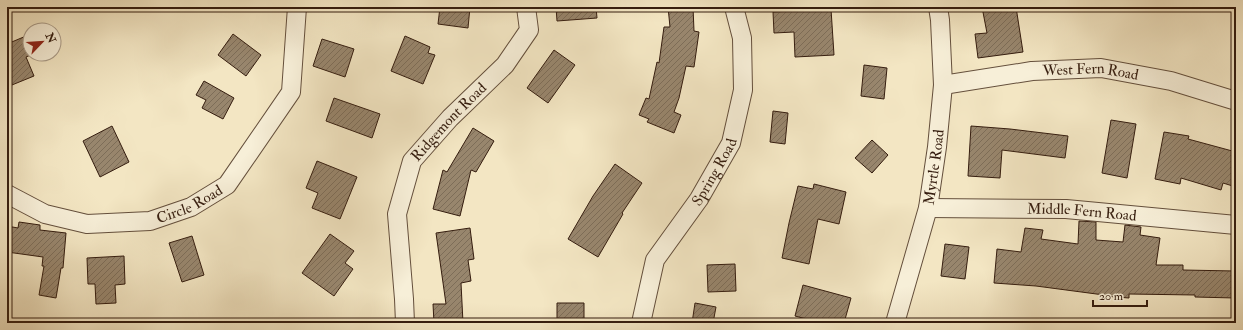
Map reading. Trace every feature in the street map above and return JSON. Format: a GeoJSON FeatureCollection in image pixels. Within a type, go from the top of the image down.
{"type":"FeatureCollection","features":[{"type":"Feature","properties":{"kind":"street","name":"Circle Road"},"geometry":{"type":"LineString","coordinates":[[7,194],[45,214],[87,224],[95,224],[150,221],[191,207],[227,185],[291,92],[297,7]]}},
{"type":"Feature","properties":{"kind":"street","name":"Ridgemont Road"},"geometry":{"type":"LineString","coordinates":[[405,323],[397,214],[412,161],[450,118],[505,65],[529,30],[526,7]]}},
{"type":"Feature","properties":{"kind":"street","name":"Spring Road"},"geometry":{"type":"LineString","coordinates":[[641,323],[655,260],[699,199],[731,143],[743,90],[742,38],[734,7]]}},
{"type":"Feature","properties":{"kind":"street","name":"Myrtle Road"},"geometry":{"type":"LineString","coordinates":[[895,323],[928,208],[937,147],[942,84],[940,20],[938,7]]}},
{"type":"Feature","properties":{"kind":"street","name":"West Fern Road"},"geometry":{"type":"LineString","coordinates":[[942,84],[1032,71],[1101,68],[1171,81],[1236,102]]}},
{"type":"Feature","properties":{"kind":"street","name":"Middle Fern Road"},"geometry":{"type":"LineString","coordinates":[[928,208],[1066,209],[1236,225]]}},
{"type":"Feature","properties":{"kind":"building"},"geometry":{"type":"Polygon","coordinates":[[[440,7],[470,7],[468,28],[438,24],[440,7]]]}},
{"type":"Feature","properties":{"kind":"building"},"geometry":{"type":"Polygon","coordinates":[[[556,7],[596,7],[597,18],[557,21],[556,7]]]}},
{"type":"Feature","properties":{"kind":"building"},"geometry":{"type":"Polygon","coordinates":[[[668,7],[693,7],[694,31],[699,32],[694,67],[686,66],[679,98],[674,112],[681,115],[674,133],[647,122],[649,119],[639,115],[646,98],[649,99],[657,62],[659,63],[664,27],[670,27],[668,7]]]}},
{"type":"Feature","properties":{"kind":"building"},"geometry":{"type":"Polygon","coordinates":[[[982,7],[1016,7],[1023,52],[978,58],[975,34],[987,33],[982,7]]]}},
{"type":"Feature","properties":{"kind":"building"},"geometry":{"type":"Polygon","coordinates":[[[831,9],[834,55],[795,57],[794,32],[774,33],[773,12],[831,9]]]}},
{"type":"Feature","properties":{"kind":"building"},"geometry":{"type":"Polygon","coordinates":[[[233,34],[261,55],[246,76],[218,55],[233,34]]]}},
{"type":"Feature","properties":{"kind":"building"},"geometry":{"type":"Polygon","coordinates":[[[405,36],[430,47],[428,53],[435,55],[423,84],[391,71],[405,36]]]}},
{"type":"Feature","properties":{"kind":"building"},"geometry":{"type":"Polygon","coordinates":[[[22,38],[22,62],[28,62],[34,76],[7,87],[7,44],[22,38]]]}},
{"type":"Feature","properties":{"kind":"building"},"geometry":{"type":"Polygon","coordinates":[[[322,39],[354,49],[345,77],[313,66],[322,39]]]}},
{"type":"Feature","properties":{"kind":"building"},"geometry":{"type":"Polygon","coordinates":[[[554,50],[575,65],[548,103],[527,88],[554,50]]]}},
{"type":"Feature","properties":{"kind":"building"},"geometry":{"type":"Polygon","coordinates":[[[864,65],[887,68],[884,99],[861,96],[864,65]]]}},
{"type":"Feature","properties":{"kind":"building"},"geometry":{"type":"Polygon","coordinates":[[[204,81],[234,98],[223,119],[202,108],[206,100],[196,95],[204,81]]]}},
{"type":"Feature","properties":{"kind":"building"},"geometry":{"type":"Polygon","coordinates":[[[334,98],[380,114],[372,138],[326,121],[334,98]]]}},
{"type":"Feature","properties":{"kind":"building"},"geometry":{"type":"Polygon","coordinates":[[[773,111],[788,113],[785,144],[770,142],[773,111]]]}},
{"type":"Feature","properties":{"kind":"building"},"geometry":{"type":"Polygon","coordinates":[[[1111,120],[1136,124],[1127,178],[1102,173],[1111,120]]]}},
{"type":"Feature","properties":{"kind":"building"},"geometry":{"type":"Polygon","coordinates":[[[112,126],[129,162],[100,177],[83,141],[112,126]]]}},
{"type":"Feature","properties":{"kind":"building"},"geometry":{"type":"Polygon","coordinates":[[[971,126],[1068,136],[1065,158],[1002,150],[1000,178],[968,176],[971,126]]]}},
{"type":"Feature","properties":{"kind":"building"},"geometry":{"type":"Polygon","coordinates":[[[473,128],[494,141],[476,172],[471,170],[460,216],[433,209],[443,170],[447,172],[473,128]]]}},
{"type":"Feature","properties":{"kind":"building"},"geometry":{"type":"Polygon","coordinates":[[[1164,132],[1189,136],[1188,139],[1236,152],[1236,187],[1223,183],[1221,190],[1181,178],[1180,184],[1155,179],[1164,132]]]}},
{"type":"Feature","properties":{"kind":"building"},"geometry":{"type":"Polygon","coordinates":[[[872,140],[888,155],[872,173],[855,158],[872,140]]]}},
{"type":"Feature","properties":{"kind":"building"},"geometry":{"type":"Polygon","coordinates":[[[317,161],[357,177],[340,219],[312,208],[318,193],[306,188],[317,161]]]}},
{"type":"Feature","properties":{"kind":"building"},"geometry":{"type":"Polygon","coordinates":[[[615,164],[642,183],[622,213],[623,214],[598,257],[568,239],[593,196],[615,164]]]}},
{"type":"Feature","properties":{"kind":"building"},"geometry":{"type":"Polygon","coordinates":[[[814,184],[846,192],[839,224],[818,219],[809,264],[782,258],[798,186],[813,189],[814,184]]]}},
{"type":"Feature","properties":{"kind":"building"},"geometry":{"type":"Polygon","coordinates":[[[1079,221],[1096,222],[1096,240],[1123,242],[1125,225],[1141,227],[1140,235],[1160,238],[1156,265],[1183,265],[1183,270],[1235,271],[1235,298],[1195,297],[1195,295],[1129,294],[1129,298],[1104,296],[1036,286],[994,283],[997,249],[1021,252],[1025,228],[1043,230],[1041,239],[1078,244],[1079,221]]]}},
{"type":"Feature","properties":{"kind":"building"},"geometry":{"type":"Polygon","coordinates":[[[19,222],[40,225],[40,230],[66,233],[63,268],[61,268],[56,298],[39,295],[44,266],[42,266],[43,257],[7,252],[7,226],[18,228],[19,222]]]}},
{"type":"Feature","properties":{"kind":"building"},"geometry":{"type":"Polygon","coordinates":[[[470,228],[474,259],[468,260],[471,281],[461,283],[463,323],[434,323],[433,304],[446,304],[436,233],[470,228]]]}},
{"type":"Feature","properties":{"kind":"building"},"geometry":{"type":"Polygon","coordinates":[[[330,234],[354,251],[345,263],[353,269],[334,296],[302,273],[330,234]]]}},
{"type":"Feature","properties":{"kind":"building"},"geometry":{"type":"Polygon","coordinates":[[[192,236],[204,275],[182,282],[169,243],[192,236]]]}},
{"type":"Feature","properties":{"kind":"building"},"geometry":{"type":"Polygon","coordinates":[[[945,244],[969,247],[965,279],[941,276],[945,244]]]}},
{"type":"Feature","properties":{"kind":"building"},"geometry":{"type":"Polygon","coordinates":[[[124,256],[125,284],[115,285],[116,303],[96,304],[95,284],[88,284],[87,258],[124,256]]]}},
{"type":"Feature","properties":{"kind":"building"},"geometry":{"type":"Polygon","coordinates":[[[735,264],[736,291],[708,292],[707,265],[735,264]]]}},
{"type":"Feature","properties":{"kind":"building"},"geometry":{"type":"Polygon","coordinates":[[[803,285],[851,298],[844,323],[822,323],[795,316],[803,285]]]}},
{"type":"Feature","properties":{"kind":"building"},"geometry":{"type":"Polygon","coordinates":[[[557,303],[584,303],[584,323],[557,323],[557,303]]]}},
{"type":"Feature","properties":{"kind":"building"},"geometry":{"type":"Polygon","coordinates":[[[695,303],[716,307],[713,323],[692,323],[695,303]]]}}]}
